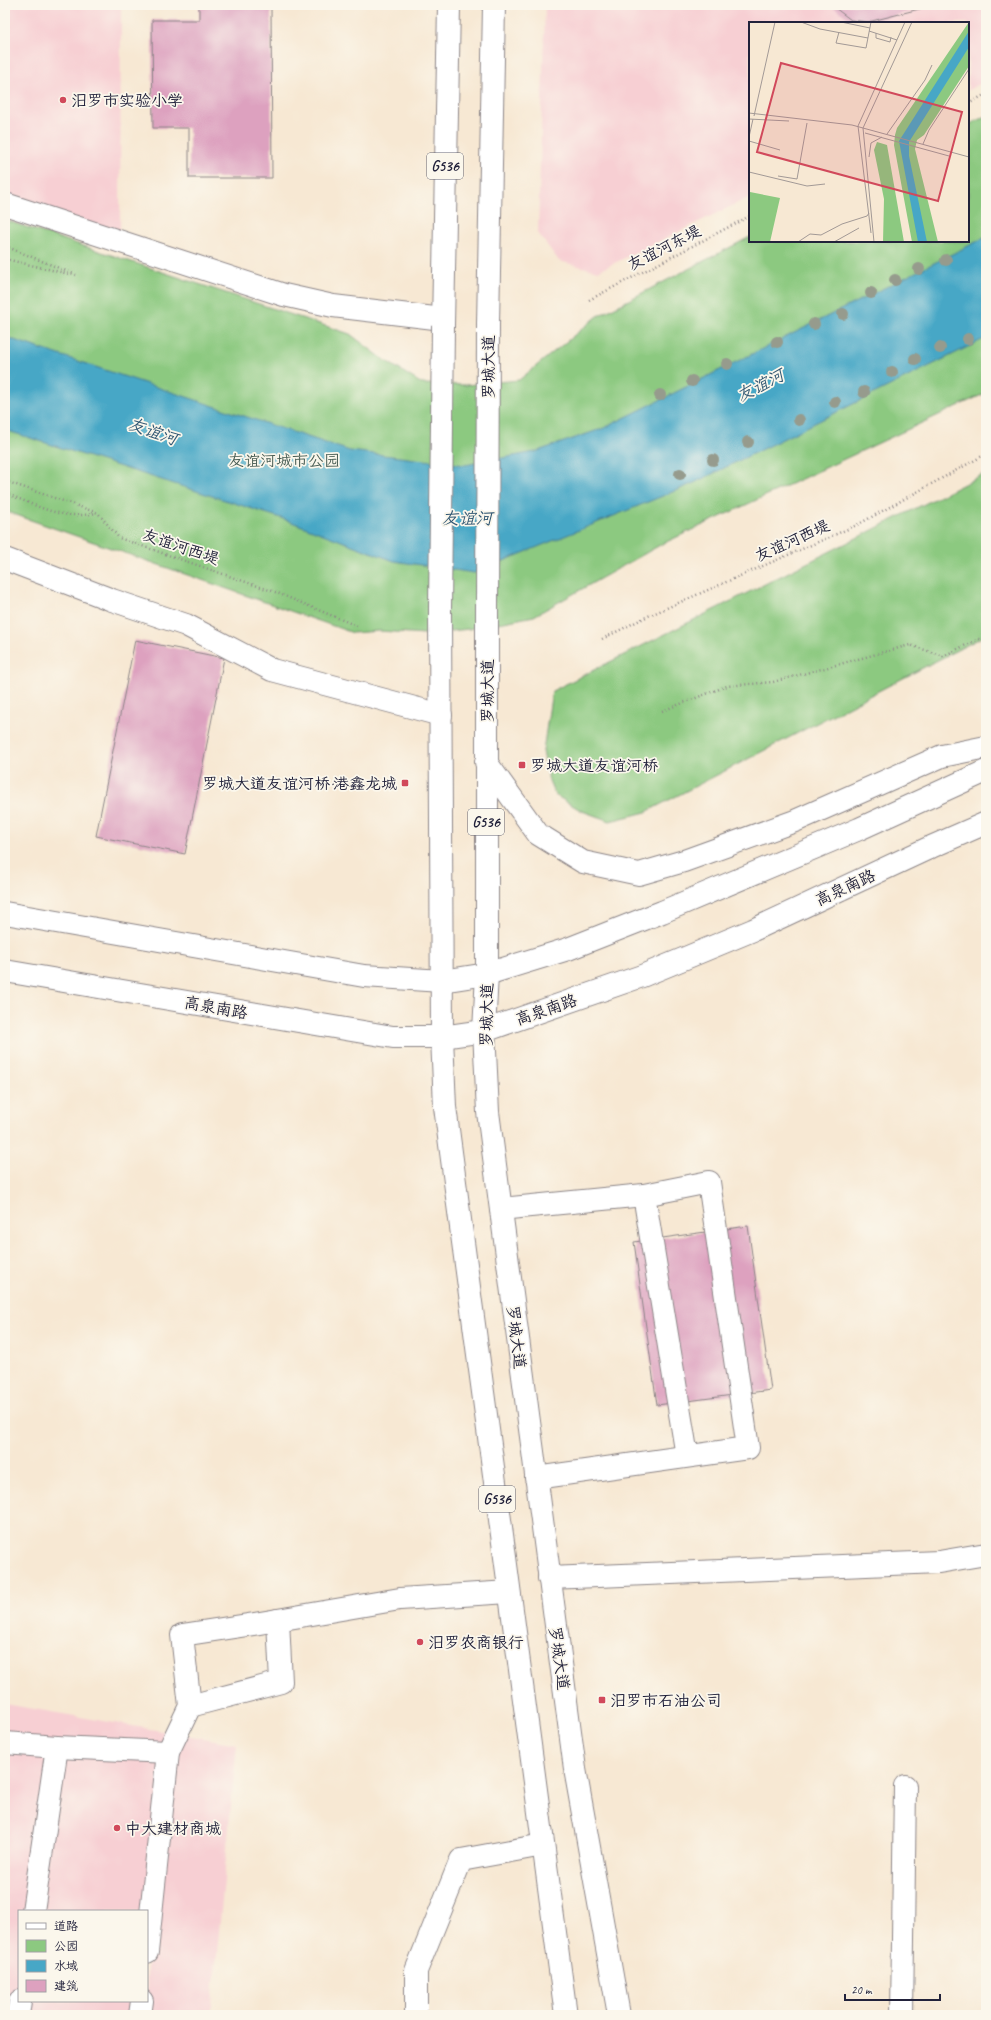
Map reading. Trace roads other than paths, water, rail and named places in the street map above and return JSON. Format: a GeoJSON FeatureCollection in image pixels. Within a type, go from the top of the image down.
{"type":"FeatureCollection","features":[{"type":"Feature","properties":{"kind":"main road","name":"G536"},"geometry":{"type":"LineString","coordinates":[[449,5],[443,323],[440,610],[442,1038],[445,1107],[566,2015]]}},
{"type":"Feature","properties":{"kind":"main road","name":"罗城大道"},"geometry":{"type":"LineString","coordinates":[[494,5],[488,325],[486,974],[484,1031],[488,1112],[574,1769],[619,2015]]}},
{"type":"Feature","properties":{"kind":"main road"},"geometry":{"type":"LineString","coordinates":[[5,204],[284,295],[333,306],[443,323]]}},
{"type":"Feature","properties":{"kind":"main road"},"geometry":{"type":"LineString","coordinates":[[5,559],[112,600],[186,625],[272,670],[440,715]]}},
{"type":"Feature","properties":{"kind":"main road"},"geometry":{"type":"LineString","coordinates":[[486,762],[538,834],[583,862],[639,874],[684,861],[795,821],[942,756],[986,747]]}},
{"type":"Feature","properties":{"kind":"main road"},"geometry":{"type":"LineString","coordinates":[[5,913],[364,976],[442,981],[486,974],[568,949],[662,912],[859,829],[986,772]]}},
{"type":"Feature","properties":{"kind":"main road","name":"高泉南路"},"geometry":{"type":"LineString","coordinates":[[5,971],[393,1037],[442,1038],[484,1031],[642,976],[753,930],[986,823]]}},
{"type":"Feature","properties":{"kind":"main road"},"geometry":{"type":"LineString","coordinates":[[501,1209],[644,1194],[709,1182],[748,1448],[536,1478]]}},
{"type":"Feature","properties":{"kind":"main road"},"geometry":{"type":"LineString","coordinates":[[644,1194],[688,1456]]}},
{"type":"Feature","properties":{"kind":"main road"},"geometry":{"type":"LineString","coordinates":[[549,1578],[939,1562],[986,1554]]}},
{"type":"Feature","properties":{"kind":"main road"},"geometry":{"type":"LineString","coordinates":[[148,1942],[168,1752],[190,1706],[182,1635],[400,1599],[509,1592]]}},
{"type":"Feature","properties":{"kind":"main road"},"geometry":{"type":"LineString","coordinates":[[190,1706],[281,1682],[278,1620]]}},
{"type":"Feature","properties":{"kind":"main road"},"geometry":{"type":"LineString","coordinates":[[5,1743],[168,1752]]}},
{"type":"Feature","properties":{"kind":"main road"},"geometry":{"type":"LineString","coordinates":[[33,1910],[57,1747]]}},
{"type":"Feature","properties":{"kind":"main road"},"geometry":{"type":"LineString","coordinates":[[902,2015],[905,1786]]}},
{"type":"Feature","properties":{"kind":"main road"},"geometry":{"type":"LineString","coordinates":[[416,2015],[416,1971],[461,1860],[543,1845]]}},
{"type":"Feature","properties":{"kind":"main road"},"geometry":{"type":"LineString","coordinates":[[18,2015],[20,2002]]}},
{"type":"Feature","properties":{"kind":"main road"},"geometry":{"type":"LineString","coordinates":[[140,2015],[142,2002]]}},
{"type":"Feature","properties":{"kind":"water","name":"友谊河"},"geometry":{"type":"Polygon","coordinates":[[[986,237],[986,338],[692,484],[474,573],[394,561],[281,518],[5,430],[5,337],[350,451],[465,465],[535,452],[604,428],[986,237]]]}},
{"type":"Feature","properties":{"kind":"place","name":"汨罗市实验小学"},"geometry":{"type":"Point","coordinates":[63,100]}},
{"type":"Feature","properties":{"kind":"place","name":"罗城大道友谊河桥"},"geometry":{"type":"Point","coordinates":[522,765]}},
{"type":"Feature","properties":{"kind":"place","name":"罗城大道友谊河桥·港鑫龙城"},"geometry":{"type":"Point","coordinates":[405,783]}},
{"type":"Feature","properties":{"kind":"place","name":"汨罗农商银行"},"geometry":{"type":"Point","coordinates":[420,1642]}},
{"type":"Feature","properties":{"kind":"place","name":"汨罗市石油公司"},"geometry":{"type":"Point","coordinates":[602,1700]}},
{"type":"Feature","properties":{"kind":"place","name":"中大建材商城"},"geometry":{"type":"Point","coordinates":[117,1828]}},
{"type":"Feature","properties":{"kind":"park label","name":"友谊河城市公园"},"geometry":{"type":"Point","coordinates":[284,460]}}]}
